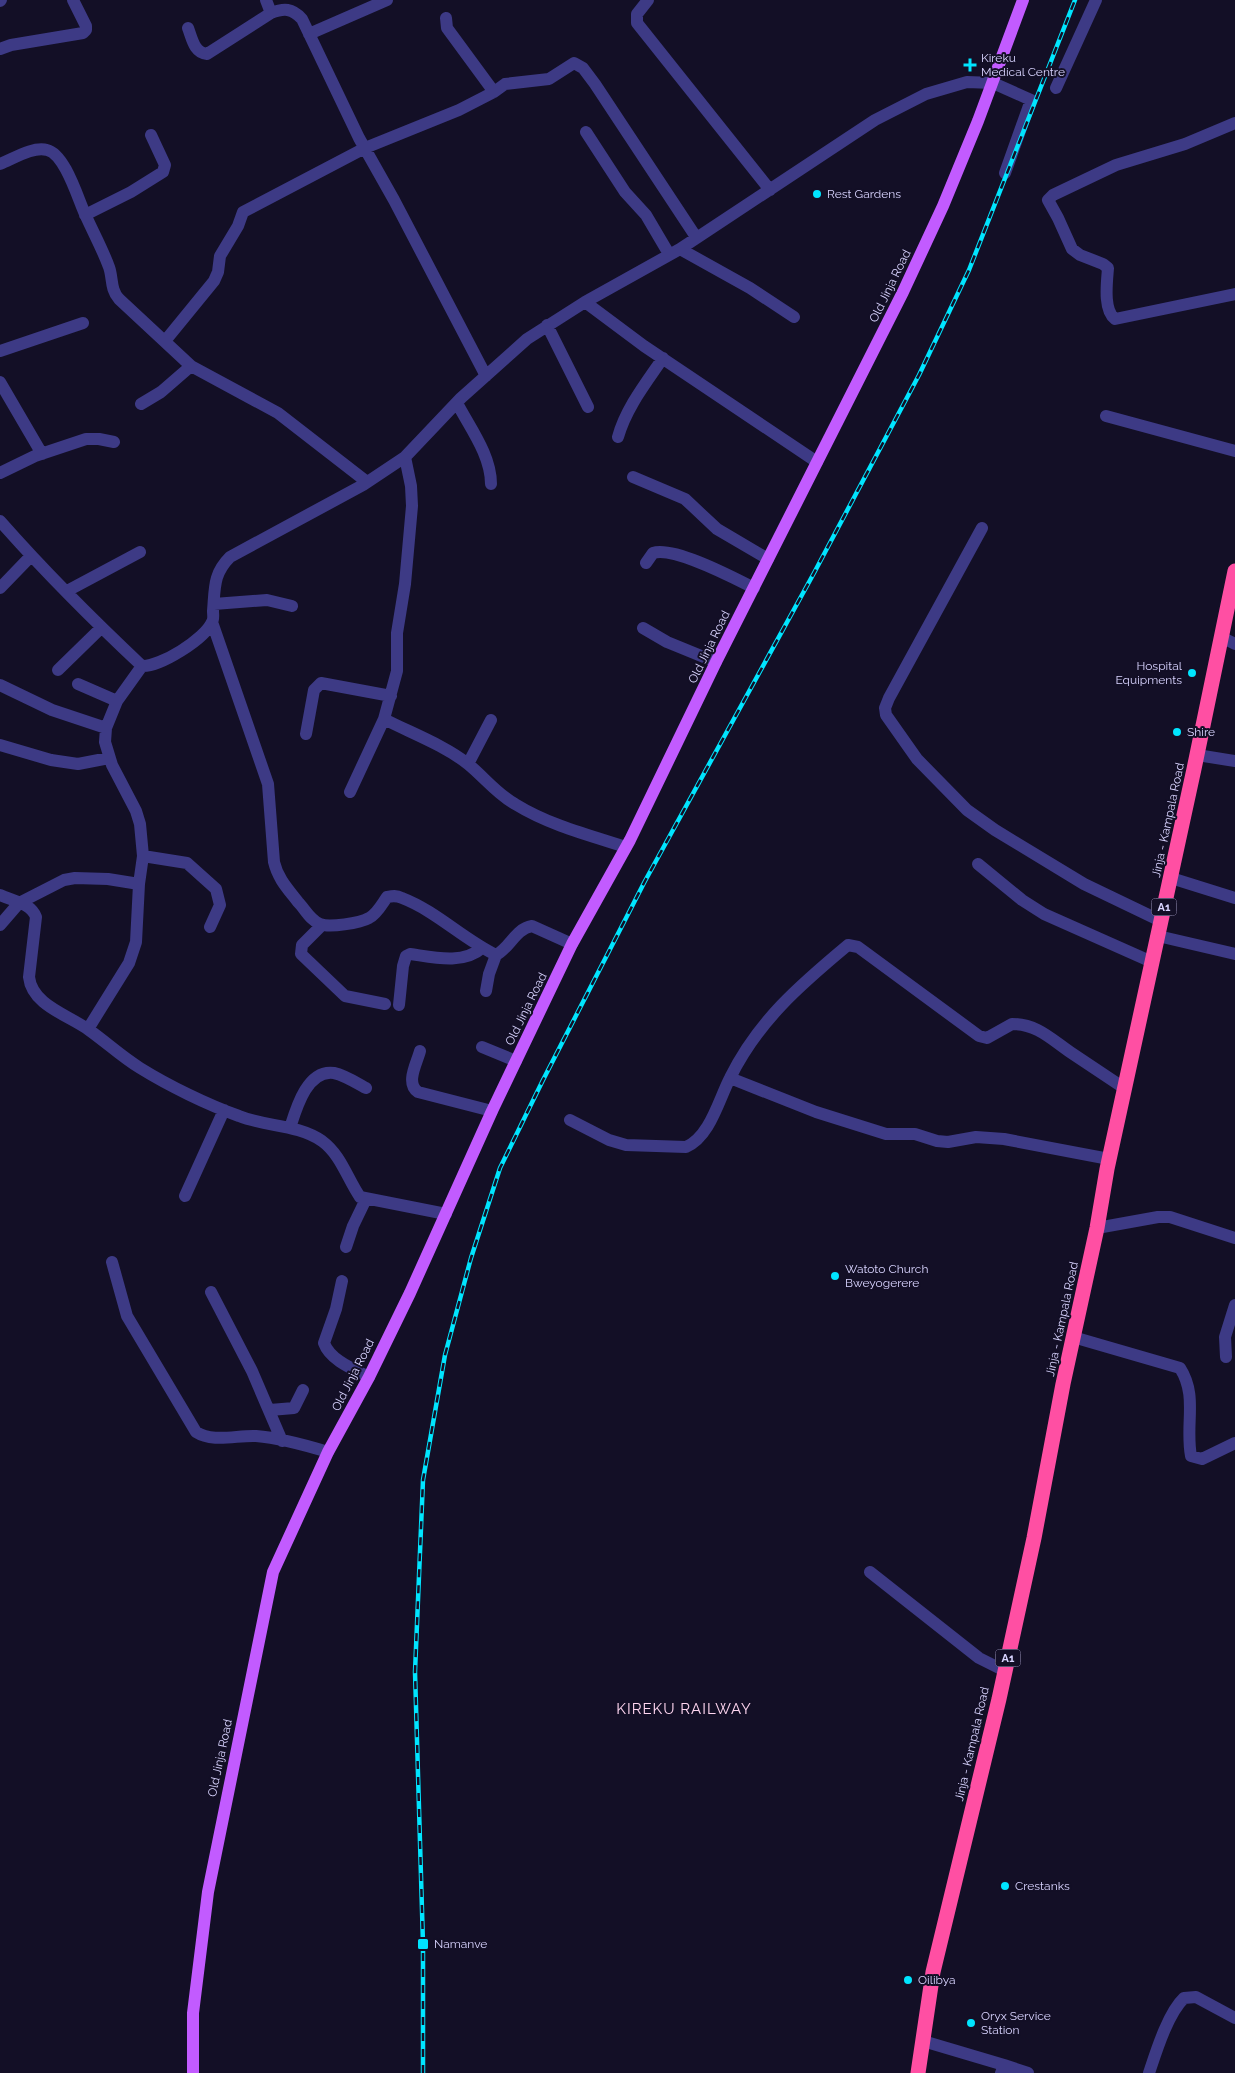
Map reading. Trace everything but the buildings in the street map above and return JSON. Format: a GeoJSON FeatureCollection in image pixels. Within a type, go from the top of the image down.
{"type":"FeatureCollection","features":[{"type":"Feature","properties":{"kind":"highway","name":"Jinja - Kampala Road"},"geometry":{"type":"LineString","coordinates":[[918,2073],[933,1972],[1005,1671],[1034,1538],[1073,1337],[1097,1228],[1109,1159],[1171,878],[1235,571]]}},
{"type":"Feature","properties":{"kind":"main road","name":"Old Jinja Road"},"geometry":{"type":"LineString","coordinates":[[193,2073],[194,2013],[208,1892],[270,1582],[279,1557],[308,1499],[328,1452],[369,1377],[492,1111],[572,944],[626,847],[716,662],[920,256],[994,83],[1023,0]]}},
{"type":"Feature","properties":{"kind":"street"},"geometry":{"type":"LineString","coordinates":[[0,49],[12,45],[83,33],[86,30],[86,26],[73,0]]}},
{"type":"Feature","properties":{"kind":"street"},"geometry":{"type":"LineString","coordinates":[[266,0],[271,13]]}},
{"type":"Feature","properties":{"kind":"street"},"geometry":{"type":"LineString","coordinates":[[309,34],[387,0]]}},
{"type":"Feature","properties":{"kind":"street"},"geometry":{"type":"LineString","coordinates":[[648,0],[637,14],[638,23],[770,190]]}},
{"type":"Feature","properties":{"kind":"street"},"geometry":{"type":"LineString","coordinates":[[1056,88],[1096,0]]}},
{"type":"Feature","properties":{"kind":"street"},"geometry":{"type":"LineString","coordinates":[[188,28],[196,48],[201,53],[207,54],[271,13],[285,9],[294,11],[302,19],[365,148],[486,376]]}},
{"type":"Feature","properties":{"kind":"street"},"geometry":{"type":"LineString","coordinates":[[446,18],[447,28],[494,92]]}},
{"type":"Feature","properties":{"kind":"street"},"geometry":{"type":"LineString","coordinates":[[165,341],[214,281],[218,272],[220,256],[238,226],[243,212],[365,148],[459,110],[494,92],[505,84],[551,78],[573,64],[578,64],[595,84],[696,237]]}},
{"type":"Feature","properties":{"kind":"street"},"geometry":{"type":"LineString","coordinates":[[496,955],[422,909],[395,896],[386,897],[370,918],[333,926],[322,925],[312,918],[285,886],[277,874],[274,862],[268,784],[212,622],[216,576],[222,564],[230,557],[321,509],[405,457],[457,403],[527,339],[546,325],[675,251],[875,120],[900,106],[954,84],[976,82],[994,83],[1031,100],[1005,173]]}},
{"type":"Feature","properties":{"kind":"street"},"geometry":{"type":"LineString","coordinates":[[1235,123],[1185,144],[1116,165],[1053,195],[1048,200],[1072,249],[1080,255],[1104,264],[1108,268],[1108,309],[1115,320],[1235,294]]}},
{"type":"Feature","properties":{"kind":"street"},"geometry":{"type":"LineString","coordinates":[[586,132],[625,192],[675,251],[750,288],[794,317]]}},
{"type":"Feature","properties":{"kind":"street"},"geometry":{"type":"LineString","coordinates":[[85,215],[131,192],[164,172],[165,165],[151,135]]}},
{"type":"Feature","properties":{"kind":"street"},"geometry":{"type":"LineString","coordinates":[[0,164],[40,150],[53,152],[66,170],[108,265],[115,295],[191,366],[278,413],[367,482]]}},
{"type":"Feature","properties":{"kind":"street"},"geometry":{"type":"LineString","coordinates":[[585,302],[663,358],[817,462]]}},
{"type":"Feature","properties":{"kind":"street"},"geometry":{"type":"LineString","coordinates":[[0,352],[83,323]]}},
{"type":"Feature","properties":{"kind":"street"},"geometry":{"type":"LineString","coordinates":[[546,325],[588,407]]}},
{"type":"Feature","properties":{"kind":"street"},"geometry":{"type":"LineString","coordinates":[[618,437],[622,422],[629,409],[663,358]]}},
{"type":"Feature","properties":{"kind":"street"},"geometry":{"type":"LineString","coordinates":[[141,404],[161,392],[191,366]]}},
{"type":"Feature","properties":{"kind":"street"},"geometry":{"type":"LineString","coordinates":[[0,382],[42,454]]}},
{"type":"Feature","properties":{"kind":"street"},"geometry":{"type":"LineString","coordinates":[[457,403],[487,459],[491,474],[491,484]]}},
{"type":"Feature","properties":{"kind":"street"},"geometry":{"type":"LineString","coordinates":[[1106,416],[1235,450]]}},
{"type":"Feature","properties":{"kind":"street"},"geometry":{"type":"LineString","coordinates":[[0,473],[42,454],[92,438],[114,442]]}},
{"type":"Feature","properties":{"kind":"street"},"geometry":{"type":"LineString","coordinates":[[350,792],[384,720],[398,663],[397,633],[405,584],[412,506],[411,486],[405,457]]}},
{"type":"Feature","properties":{"kind":"street"},"geometry":{"type":"LineString","coordinates":[[633,477],[685,499],[717,529],[768,559]]}},
{"type":"Feature","properties":{"kind":"street"},"geometry":{"type":"LineString","coordinates":[[0,521],[101,628],[142,666],[150,667],[180,652],[196,641],[212,622]]}},
{"type":"Feature","properties":{"kind":"street"},"geometry":{"type":"LineString","coordinates":[[982,528],[889,698],[885,708],[886,715],[917,760],[967,810],[995,830],[1084,884],[1161,921]]}},
{"type":"Feature","properties":{"kind":"street"},"geometry":{"type":"LineString","coordinates":[[67,591],[140,552]]}},
{"type":"Feature","properties":{"kind":"street"},"geometry":{"type":"LineString","coordinates":[[646,563],[653,552],[673,553],[724,573],[754,588]]}},
{"type":"Feature","properties":{"kind":"street"},"geometry":{"type":"LineString","coordinates":[[0,588],[31,556]]}},
{"type":"Feature","properties":{"kind":"street"},"geometry":{"type":"LineString","coordinates":[[214,604],[267,600],[292,606]]}},
{"type":"Feature","properties":{"kind":"street"},"geometry":{"type":"LineString","coordinates":[[58,670],[101,628]]}},
{"type":"Feature","properties":{"kind":"street"},"geometry":{"type":"LineString","coordinates":[[643,628],[667,642],[716,662]]}},
{"type":"Feature","properties":{"kind":"street"},"geometry":{"type":"LineString","coordinates":[[1221,637],[1235,644]]}},
{"type":"Feature","properties":{"kind":"street"},"geometry":{"type":"LineString","coordinates":[[88,1029],[115,987],[133,953],[136,942],[139,884],[144,856],[140,824],[136,811],[109,758],[105,742],[106,728],[117,701],[142,666]]}},
{"type":"Feature","properties":{"kind":"street"},"geometry":{"type":"LineString","coordinates":[[306,734],[314,690],[321,683],[391,696]]}},
{"type":"Feature","properties":{"kind":"street"},"geometry":{"type":"LineString","coordinates":[[78,684],[117,701]]}},
{"type":"Feature","properties":{"kind":"street"},"geometry":{"type":"LineString","coordinates":[[0,686],[52,710],[106,728]]}},
{"type":"Feature","properties":{"kind":"street"},"geometry":{"type":"LineString","coordinates":[[384,720],[468,764],[513,804],[551,823],[626,847]]}},
{"type":"Feature","properties":{"kind":"street"},"geometry":{"type":"LineString","coordinates":[[468,764],[491,720]]}},
{"type":"Feature","properties":{"kind":"street"},"geometry":{"type":"LineString","coordinates":[[0,745],[60,762],[78,764],[109,758]]}},
{"type":"Feature","properties":{"kind":"street"},"geometry":{"type":"LineString","coordinates":[[1197,755],[1235,762]]}},
{"type":"Feature","properties":{"kind":"street"},"geometry":{"type":"LineString","coordinates":[[144,856],[187,863],[216,889],[220,904],[210,927]]}},
{"type":"Feature","properties":{"kind":"street"},"geometry":{"type":"LineString","coordinates":[[978,864],[1022,900],[1044,914],[1152,962]]}},
{"type":"Feature","properties":{"kind":"street"},"geometry":{"type":"LineString","coordinates":[[0,925],[19,903],[64,880],[75,878],[108,879],[139,884]]}},
{"type":"Feature","properties":{"kind":"street"},"geometry":{"type":"LineString","coordinates":[[1171,878],[1235,898]]}},
{"type":"Feature","properties":{"kind":"street"},"geometry":{"type":"LineString","coordinates":[[0,895],[30,906],[36,917],[29,977],[30,985],[34,992],[45,1003],[88,1029],[140,1068],[224,1110],[260,1123],[290,1128],[310,1135],[329,1147],[336,1154],[360,1197],[366,1200],[376,1200],[446,1214]]}},
{"type":"Feature","properties":{"kind":"street"},"geometry":{"type":"LineString","coordinates":[[322,925],[302,945],[302,954],[345,996],[385,1004]]}},
{"type":"Feature","properties":{"kind":"street"},"geometry":{"type":"LineString","coordinates":[[486,991],[489,974],[496,955],[522,930],[532,926],[572,944]]}},
{"type":"Feature","properties":{"kind":"street"},"geometry":{"type":"LineString","coordinates":[[1158,936],[1235,954]]}},
{"type":"Feature","properties":{"kind":"street"},"geometry":{"type":"LineString","coordinates":[[570,1120],[610,1140],[626,1145],[686,1147],[698,1140],[713,1116],[730,1078],[766,1020],[801,984],[851,945],[858,947],[891,970],[979,1036],[987,1038],[1012,1024],[1022,1025],[1043,1032],[1124,1088]]}},
{"type":"Feature","properties":{"kind":"street"},"geometry":{"type":"LineString","coordinates":[[399,1005],[403,966],[406,956],[410,954],[442,958],[462,957],[477,953],[482,948]]}},
{"type":"Feature","properties":{"kind":"street"},"geometry":{"type":"LineString","coordinates":[[482,1047],[516,1061]]}},
{"type":"Feature","properties":{"kind":"street"},"geometry":{"type":"LineString","coordinates":[[420,1051],[411,1083],[412,1088],[418,1092],[492,1111]]}},
{"type":"Feature","properties":{"kind":"street"},"geometry":{"type":"LineString","coordinates":[[290,1128],[298,1104],[310,1084],[321,1074],[334,1073],[366,1088]]}},
{"type":"Feature","properties":{"kind":"street"},"geometry":{"type":"LineString","coordinates":[[730,1078],[816,1112],[886,1134],[915,1134],[937,1141],[948,1142],[976,1137],[1004,1139],[1109,1159]]}},
{"type":"Feature","properties":{"kind":"street"},"geometry":{"type":"LineString","coordinates":[[185,1196],[224,1110]]}},
{"type":"Feature","properties":{"kind":"street"},"geometry":{"type":"LineString","coordinates":[[346,1247],[353,1226],[366,1200]]}},
{"type":"Feature","properties":{"kind":"street"},"geometry":{"type":"LineString","coordinates":[[1097,1228],[1158,1217],[1170,1217],[1233,1233]]}},
{"type":"Feature","properties":{"kind":"street"},"geometry":{"type":"LineString","coordinates":[[112,1262],[127,1316],[196,1432],[202,1436],[257,1436],[328,1452]]}},
{"type":"Feature","properties":{"kind":"street"},"geometry":{"type":"LineString","coordinates":[[342,1281],[336,1309],[324,1343],[327,1351],[348,1366],[369,1377]]}},
{"type":"Feature","properties":{"kind":"street"},"geometry":{"type":"LineString","coordinates":[[211,1292],[252,1370],[282,1441]]}},
{"type":"Feature","properties":{"kind":"street"},"geometry":{"type":"LineString","coordinates":[[1226,1357],[1225,1337],[1235,1305]]}},
{"type":"Feature","properties":{"kind":"street"},"geometry":{"type":"LineString","coordinates":[[1073,1337],[1180,1368],[1186,1378],[1190,1391],[1188,1442],[1191,1456],[1202,1459],[1235,1443]]}},
{"type":"Feature","properties":{"kind":"street"},"geometry":{"type":"LineString","coordinates":[[270,1410],[294,1408],[303,1390]]}},
{"type":"Feature","properties":{"kind":"street"},"geometry":{"type":"LineString","coordinates":[[870,1572],[979,1658],[1005,1671]]}},
{"type":"Feature","properties":{"kind":"street"},"geometry":{"type":"LineString","coordinates":[[1149,2073],[1169,2023],[1184,1998],[1196,1997],[1235,2018]]}},
{"type":"Feature","properties":{"kind":"street"},"geometry":{"type":"LineString","coordinates":[[923,2041],[1003,2069],[1028,2073]]}},
{"type":"Feature","properties":{"kind":"railway"},"geometry":{"type":"LineString","coordinates":[[423,2073],[423,1944],[415,1672],[423,1480],[445,1355],[471,1258],[500,1168],[543,1080],[645,881],[814,573],[919,375],[969,270],[1075,0]]}},
{"type":"Feature","properties":{"kind":"place","name":"Kireku Medical Centre"},"geometry":{"type":"Point","coordinates":[970,65]}},
{"type":"Feature","properties":{"kind":"place","name":"Rest Gardens"},"geometry":{"type":"Point","coordinates":[817,194]}},
{"type":"Feature","properties":{"kind":"place","name":"Hospital Equipments"},"geometry":{"type":"Point","coordinates":[1192,673]}},
{"type":"Feature","properties":{"kind":"place","name":"Shire"},"geometry":{"type":"Point","coordinates":[1177,732]}},
{"type":"Feature","properties":{"kind":"place","name":"Watoto Church Bweyogerere"},"geometry":{"type":"Point","coordinates":[835,1276]}},
{"type":"Feature","properties":{"kind":"place","name":"Crestanks"},"geometry":{"type":"Point","coordinates":[1005,1886]}},
{"type":"Feature","properties":{"kind":"place","name":"Namanve"},"geometry":{"type":"Point","coordinates":[423,1944]}},
{"type":"Feature","properties":{"kind":"place","name":"Oilibya"},"geometry":{"type":"Point","coordinates":[908,1980]}},
{"type":"Feature","properties":{"kind":"place","name":"Oryx Service Station"},"geometry":{"type":"Point","coordinates":[971,2023]}},
{"type":"Feature","properties":{"kind":"district","name":"KIREKU RAILWAY"},"geometry":{"type":"Point","coordinates":[684,1709]}}]}
